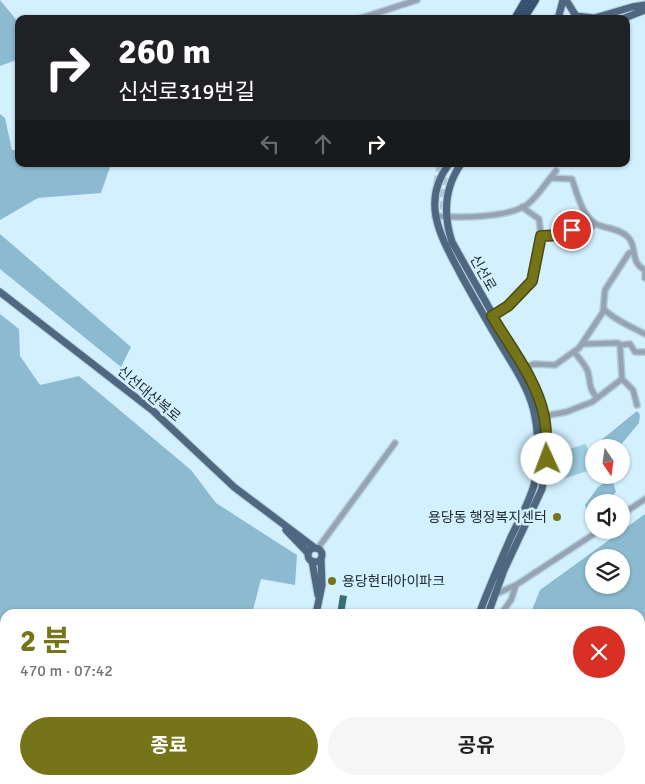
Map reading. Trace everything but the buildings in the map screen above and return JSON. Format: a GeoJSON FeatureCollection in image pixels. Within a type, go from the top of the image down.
{"type":"FeatureCollection","features":[{"type":"Feature","properties":{"kind":"highway"},"geometry":{"type":"LineString","coordinates":[[518,15],[527,4],[535,0]]}},
{"type":"Feature","properties":{"kind":"main road"},"geometry":{"type":"LineString","coordinates":[[565,0],[575,15]]}},
{"type":"Feature","properties":{"kind":"main road"},"geometry":{"type":"LineString","coordinates":[[559,15],[565,0]]}},
{"type":"Feature","properties":{"kind":"main road"},"geometry":{"type":"LineString","coordinates":[[604,15],[632,7],[645,6]]}},
{"type":"Feature","properties":{"kind":"main road"},"geometry":{"type":"LineString","coordinates":[[630,16],[645,10]]}},
{"type":"Feature","properties":{"kind":"main road","name":"신선로"},"geometry":{"type":"LineString","coordinates":[[448,167],[435,197],[436,216],[441,237],[519,376],[544,416],[547,459],[542,488],[504,570],[490,609]]}},
{"type":"Feature","properties":{"kind":"main road","name":"신선로"},"geometry":{"type":"LineString","coordinates":[[459,167],[449,186],[446,226],[452,242],[492,316],[523,368],[536,404],[537,444],[534,483],[527,505],[481,609]]}},
{"type":"Feature","properties":{"kind":"main road","name":"신선대산복로"},"geometry":{"type":"LineString","coordinates":[[0,292],[152,410],[234,487],[322,553],[322,585],[317,609]]}},
{"type":"Feature","properties":{"kind":"main road","name":"신선대산복로"},"geometry":{"type":"LineString","coordinates":[[278,520],[308,553],[312,561],[318,598]]}},
{"type":"Feature","properties":{"kind":"main road"},"geometry":{"type":"LineString","coordinates":[[308,553],[317,548]]}},
{"type":"Feature","properties":{"kind":"main road"},"geometry":{"type":"LineString","coordinates":[[312,561],[321,559]]}},
{"type":"Feature","properties":{"kind":"street"},"geometry":{"type":"LineString","coordinates":[[370,15],[417,0]]}},
{"type":"Feature","properties":{"kind":"street"},"geometry":{"type":"LineString","coordinates":[[436,216],[484,216],[522,207],[529,203],[556,171]]}},
{"type":"Feature","properties":{"kind":"street"},"geometry":{"type":"LineString","coordinates":[[550,178],[572,180],[586,213],[595,223],[622,232],[630,239],[632,252],[639,267],[645,272],[645,278]]}},
{"type":"Feature","properties":{"kind":"street"},"geometry":{"type":"LineString","coordinates":[[492,316],[508,306],[532,281],[541,236],[538,219],[522,207]]}},
{"type":"Feature","properties":{"kind":"street"},"geometry":{"type":"LineString","coordinates":[[541,236],[564,235],[582,226],[592,226],[595,223]]}},
{"type":"Feature","properties":{"kind":"street"},"geometry":{"type":"LineString","coordinates":[[523,368],[534,364],[555,365],[582,344],[604,309],[603,296],[605,290],[629,253],[632,252]]}},
{"type":"Feature","properties":{"kind":"street"},"geometry":{"type":"LineString","coordinates":[[604,309],[619,321],[630,324],[645,334]]}},
{"type":"Feature","properties":{"kind":"street"},"geometry":{"type":"LineString","coordinates":[[582,344],[618,342],[620,346],[622,379],[633,390],[637,405]]}},
{"type":"Feature","properties":{"kind":"street"},"geometry":{"type":"LineString","coordinates":[[620,346],[630,344],[634,352],[645,352]]}},
{"type":"Feature","properties":{"kind":"street"},"geometry":{"type":"LineString","coordinates":[[574,352],[588,371],[589,386],[597,398]]}},
{"type":"Feature","properties":{"kind":"street"},"geometry":{"type":"LineString","coordinates":[[544,416],[566,412],[592,402],[622,379]]}},
{"type":"Feature","properties":{"kind":"street"},"geometry":{"type":"LineString","coordinates":[[317,548],[395,443]]}},
{"type":"Feature","properties":{"kind":"street"},"geometry":{"type":"LineString","coordinates":[[630,509],[645,499]]}},
{"type":"Feature","properties":{"kind":"street"},"geometry":{"type":"LineString","coordinates":[[496,594],[516,585],[586,539]]}},
{"type":"Feature","properties":{"kind":"street"},"geometry":{"type":"LineString","coordinates":[[505,609],[511,600],[516,585]]}},
{"type":"Feature","properties":{"kind":"shaded area"},"geometry":{"type":"Polygon","coordinates":[[[0,0],[15,18],[15,60],[0,66],[0,0]]]}},
{"type":"Feature","properties":{"kind":"shaded area"},"geometry":{"type":"Polygon","coordinates":[[[0,114],[5,118],[12,150],[15,150],[15,167],[110,167],[101,193],[38,198],[0,220],[0,114]]]}},
{"type":"Feature","properties":{"kind":"shaded area"},"geometry":{"type":"Polygon","coordinates":[[[0,234],[131,347],[121,367],[0,269],[0,234]]]}},
{"type":"Feature","properties":{"kind":"shaded area"},"geometry":{"type":"Polygon","coordinates":[[[0,314],[19,329],[20,356],[40,385],[79,376],[191,470],[216,503],[297,555],[295,585],[261,579],[253,609],[0,609],[0,314]]]}},
{"type":"Feature","properties":{"kind":"shaded area"},"geometry":{"type":"Polygon","coordinates":[[[637,411],[640,415],[639,423],[626,439],[602,439],[637,411]]]}},
{"type":"Feature","properties":{"kind":"shaded area"},"geometry":{"type":"Polygon","coordinates":[[[585,444],[585,472],[560,480],[559,452],[585,444]]]}},
{"type":"Feature","properties":{"kind":"shaded area"},"geometry":{"type":"Polygon","coordinates":[[[602,484],[614,484],[616,492],[614,494],[593,494],[602,484]]]}},
{"type":"Feature","properties":{"kind":"shaded area"},"geometry":{"type":"Polygon","coordinates":[[[645,514],[645,609],[532,609],[540,590],[585,557],[585,594],[630,594],[630,549],[597,549],[610,539],[630,539],[630,525],[645,514]]]}},
{"type":"Feature","properties":{"kind":"tunnel"},"geometry":{"type":"LineString","coordinates":[[437,184],[440,167]]}},
{"type":"Feature","properties":{"kind":"tunnel"},"geometry":{"type":"LineString","coordinates":[[444,209],[443,181],[445,173]]}},
{"type":"Feature","properties":{"kind":"tunnel"},"geometry":{"type":"LineString","coordinates":[[543,444],[543,470]]}},
{"type":"Feature","properties":{"kind":"tunnel"},"geometry":{"type":"LineString","coordinates":[[511,549],[524,518]]}},
{"type":"Feature","properties":{"kind":"tunnel"},"geometry":{"type":"LineString","coordinates":[[485,609],[497,580]]}},
{"type":"Feature","properties":{"kind":"place","name":"용당동 행정복지센터"},"geometry":{"type":"Point","coordinates":[557,517]}},
{"type":"Feature","properties":{"kind":"place","name":"용당현대아이파크"},"geometry":{"type":"Point","coordinates":[332,581]}},
{"type":"Feature","properties":{"kind":"route"},"geometry":{"type":"LineString","coordinates":[[547,459],[544,416],[540,403],[526,372],[492,316],[508,306],[532,281],[536,258],[540,250],[541,236],[555,237],[564,235],[572,230]]}}]}
